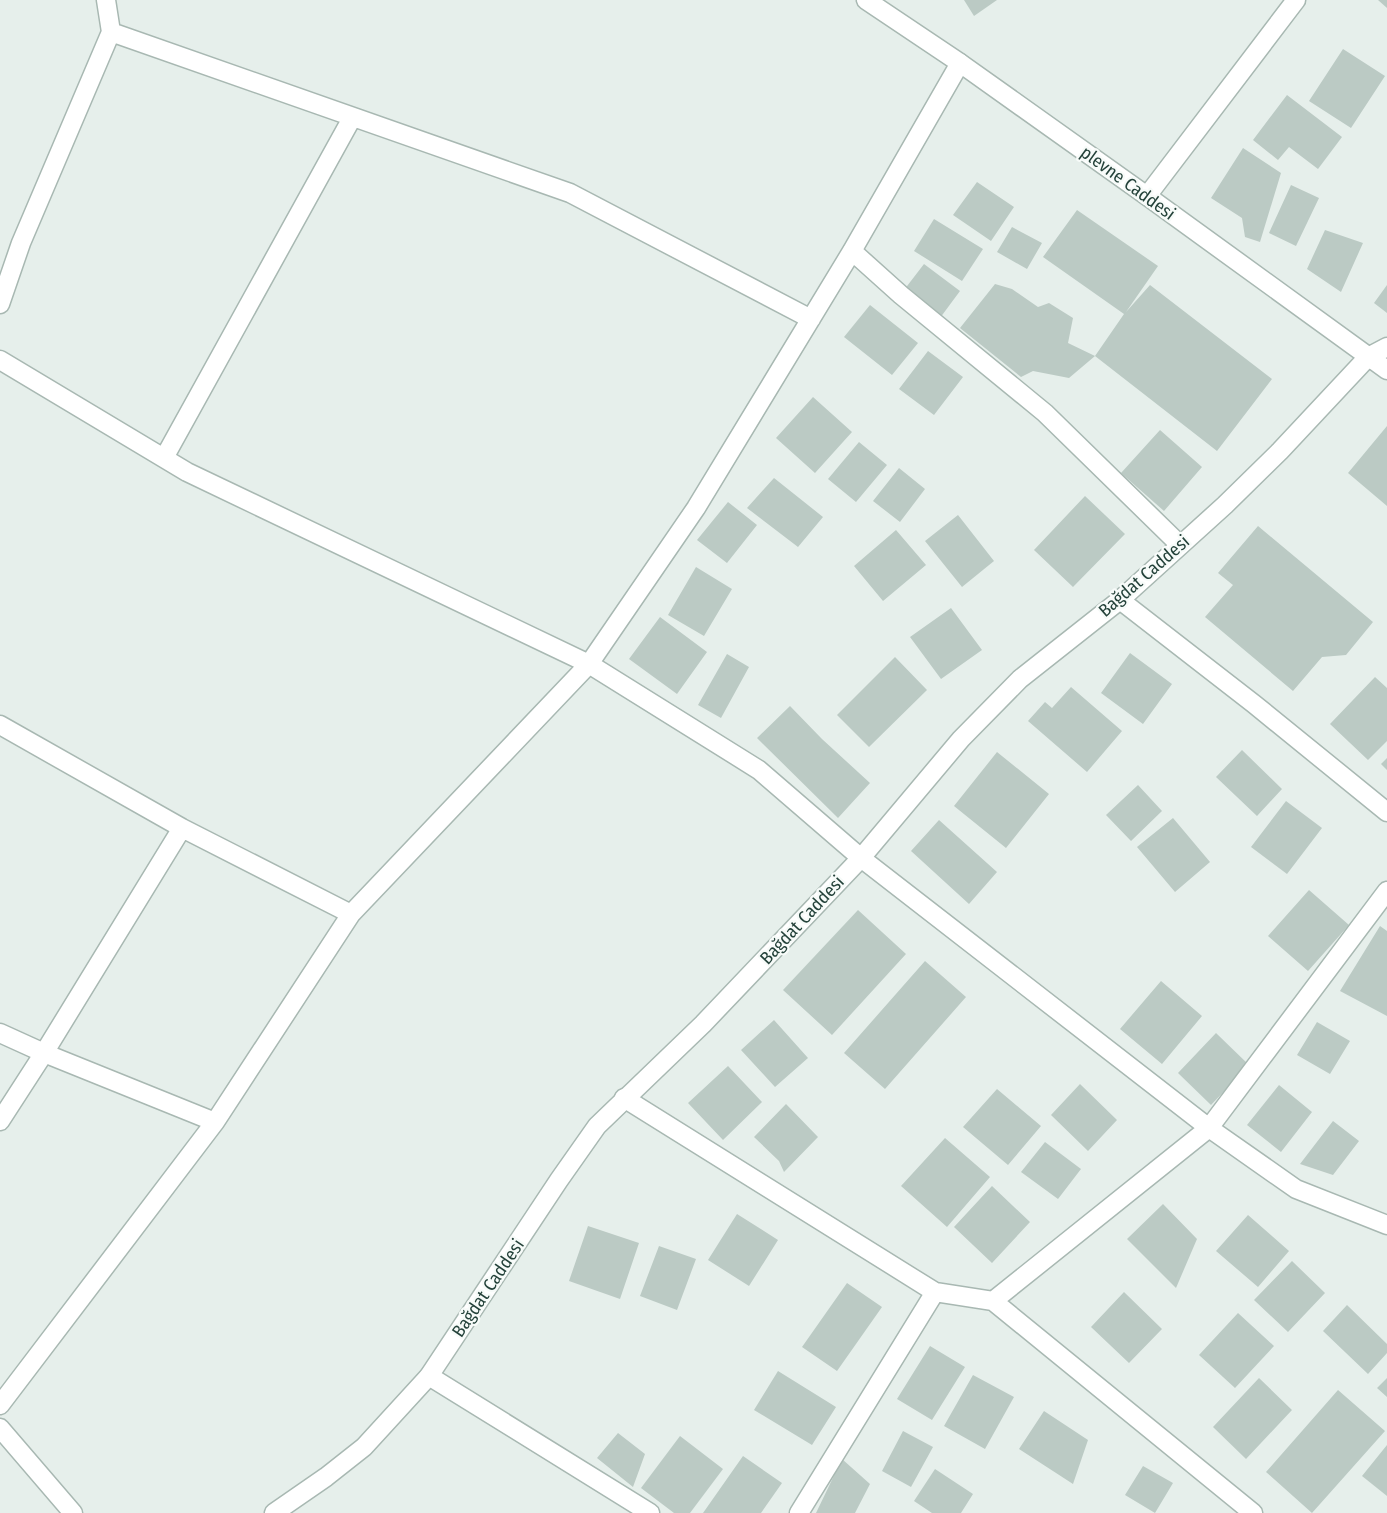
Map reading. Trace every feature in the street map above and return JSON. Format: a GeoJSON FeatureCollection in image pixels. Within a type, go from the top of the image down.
{"type":"FeatureCollection","features":[{"type":"Feature","properties":{"kind":"street"},"geometry":{"type":"LineString","coordinates":[[0,304],[21,243],[111,32],[106,0]]}},
{"type":"Feature","properties":{"kind":"street","name":"plevne Caddesi"},"geometry":{"type":"LineString","coordinates":[[866,0],[960,63],[1387,370]]}},
{"type":"Feature","properties":{"kind":"street"},"geometry":{"type":"LineString","coordinates":[[1147,196],[1292,2]]}},
{"type":"Feature","properties":{"kind":"street"},"geometry":{"type":"LineString","coordinates":[[111,32],[570,193],[811,319]]}},
{"type":"Feature","properties":{"kind":"street"},"geometry":{"type":"LineString","coordinates":[[0,1405],[215,1122],[351,914],[589,664],[696,508],[852,251],[960,63]]}},
{"type":"Feature","properties":{"kind":"street"},"geometry":{"type":"LineString","coordinates":[[164,458],[352,118]]}},
{"type":"Feature","properties":{"kind":"street"},"geometry":{"type":"LineString","coordinates":[[852,251],[901,295],[1044,413],[1180,545]]}},
{"type":"Feature","properties":{"kind":"street"},"geometry":{"type":"LineString","coordinates":[[1368,357],[1387,348]]}},
{"type":"Feature","properties":{"kind":"street","name":"Bağdat Caddesi"},"geometry":{"type":"LineString","coordinates":[[274,1513],[364,1447],[429,1376],[597,1126],[704,1024],[861,858],[961,739],[1020,679],[1120,600],[1180,545],[1280,451],[1368,357]]}},
{"type":"Feature","properties":{"kind":"street"},"geometry":{"type":"LineString","coordinates":[[0,360],[186,472],[589,664],[759,770],[861,858],[1209,1128],[1296,1189],[1387,1225]]}},
{"type":"Feature","properties":{"kind":"street"},"geometry":{"type":"LineString","coordinates":[[1120,600],[1254,704],[1387,812]]}},
{"type":"Feature","properties":{"kind":"street"},"geometry":{"type":"LineString","coordinates":[[0,725],[182,828],[351,914]]}},
{"type":"Feature","properties":{"kind":"street"},"geometry":{"type":"LineString","coordinates":[[0,1121],[182,828]]}},
{"type":"Feature","properties":{"kind":"street"},"geometry":{"type":"LineString","coordinates":[[993,1301],[1209,1128],[1387,891]]}},
{"type":"Feature","properties":{"kind":"street"},"geometry":{"type":"LineString","coordinates":[[0,1033],[215,1122]]}},
{"type":"Feature","properties":{"kind":"street"},"geometry":{"type":"LineString","coordinates":[[624,1098],[935,1292],[993,1301],[1253,1513]]}},
{"type":"Feature","properties":{"kind":"street"},"geometry":{"type":"LineString","coordinates":[[799,1513],[935,1292]]}},
{"type":"Feature","properties":{"kind":"street"},"geometry":{"type":"LineString","coordinates":[[429,1376],[651,1513]]}},
{"type":"Feature","properties":{"kind":"street"},"geometry":{"type":"LineString","coordinates":[[0,1428],[74,1513]]}},
{"type":"Feature","properties":{"kind":"building"},"geometry":{"type":"Polygon","coordinates":[[[964,0],[997,0],[974,16],[964,0]]]}},
{"type":"Feature","properties":{"kind":"building"},"geometry":{"type":"Polygon","coordinates":[[[1378,0],[1387,0],[1387,8],[1378,0]]]}},
{"type":"Feature","properties":{"kind":"building"},"geometry":{"type":"Polygon","coordinates":[[[1343,49],[1385,76],[1351,128],[1309,101],[1343,49]]]}},
{"type":"Feature","properties":{"kind":"building"},"geometry":{"type":"Polygon","coordinates":[[[1287,95],[1342,137],[1318,169],[1289,147],[1278,160],[1253,140],[1287,95]]]}},
{"type":"Feature","properties":{"kind":"building"},"geometry":{"type":"Polygon","coordinates":[[[1243,148],[1281,173],[1260,242],[1245,237],[1242,218],[1211,198],[1243,148]]]}},
{"type":"Feature","properties":{"kind":"building"},"geometry":{"type":"Polygon","coordinates":[[[977,182],[1014,207],[991,241],[953,215],[977,182]]]}},
{"type":"Feature","properties":{"kind":"building"},"geometry":{"type":"Polygon","coordinates":[[[1291,185],[1319,198],[1296,246],[1269,233],[1291,185]]]}},
{"type":"Feature","properties":{"kind":"building"},"geometry":{"type":"Polygon","coordinates":[[[1077,210],[1158,266],[1126,312],[1150,285],[1272,379],[1217,451],[1095,356],[1124,314],[1043,257],[1077,210]]]}},
{"type":"Feature","properties":{"kind":"building"},"geometry":{"type":"Polygon","coordinates":[[[934,219],[983,249],[962,281],[914,251],[934,219]]]}},
{"type":"Feature","properties":{"kind":"building"},"geometry":{"type":"Polygon","coordinates":[[[1012,227],[1042,243],[1027,269],[997,252],[1012,227]]]}},
{"type":"Feature","properties":{"kind":"building"},"geometry":{"type":"Polygon","coordinates":[[[1325,230],[1363,243],[1341,292],[1307,269],[1325,230]]]}},
{"type":"Feature","properties":{"kind":"building"},"geometry":{"type":"Polygon","coordinates":[[[924,264],[960,291],[940,318],[904,290],[924,264]]]}},
{"type":"Feature","properties":{"kind":"building"},"geometry":{"type":"Polygon","coordinates":[[[995,284],[1012,289],[1038,307],[1049,303],[1073,318],[1068,343],[1095,356],[1069,378],[1033,371],[1021,377],[960,328],[995,284]]]}},
{"type":"Feature","properties":{"kind":"building"},"geometry":{"type":"Polygon","coordinates":[[[1387,285],[1387,313],[1374,303],[1387,285]]]}},
{"type":"Feature","properties":{"kind":"building"},"geometry":{"type":"Polygon","coordinates":[[[870,305],[918,343],[892,375],[844,337],[870,305]]]}},
{"type":"Feature","properties":{"kind":"building"},"geometry":{"type":"Polygon","coordinates":[[[928,351],[963,377],[934,415],[899,389],[928,351]]]}},
{"type":"Feature","properties":{"kind":"building"},"geometry":{"type":"Polygon","coordinates":[[[813,397],[852,432],[815,473],[776,438],[813,397]]]}},
{"type":"Feature","properties":{"kind":"building"},"geometry":{"type":"Polygon","coordinates":[[[1387,426],[1387,506],[1348,473],[1387,426]]]}},
{"type":"Feature","properties":{"kind":"building"},"geometry":{"type":"Polygon","coordinates":[[[1160,430],[1202,467],[1164,511],[1121,473],[1160,430]]]}},
{"type":"Feature","properties":{"kind":"building"},"geometry":{"type":"Polygon","coordinates":[[[859,442],[887,465],[856,502],[828,479],[859,442]]]}},
{"type":"Feature","properties":{"kind":"building"},"geometry":{"type":"Polygon","coordinates":[[[899,468],[925,489],[900,522],[873,501],[899,468]]]}},
{"type":"Feature","properties":{"kind":"building"},"geometry":{"type":"Polygon","coordinates":[[[774,478],[823,517],[798,547],[747,508],[774,478]]]}},
{"type":"Feature","properties":{"kind":"building"},"geometry":{"type":"Polygon","coordinates":[[[1085,496],[1125,534],[1073,587],[1034,550],[1085,496]]]}},
{"type":"Feature","properties":{"kind":"building"},"geometry":{"type":"Polygon","coordinates":[[[728,502],[757,525],[727,563],[697,540],[728,502]]]}},
{"type":"Feature","properties":{"kind":"building"},"geometry":{"type":"Polygon","coordinates":[[[958,515],[994,561],[962,587],[925,541],[958,515]]]}},
{"type":"Feature","properties":{"kind":"building"},"geometry":{"type":"Polygon","coordinates":[[[1258,526],[1373,622],[1346,655],[1322,657],[1293,691],[1205,617],[1233,585],[1218,573],[1258,526]]]}},
{"type":"Feature","properties":{"kind":"building"},"geometry":{"type":"Polygon","coordinates":[[[896,530],[926,565],[883,601],[854,566],[896,530]]]}},
{"type":"Feature","properties":{"kind":"building"},"geometry":{"type":"Polygon","coordinates":[[[696,567],[732,589],[704,636],[668,615],[696,567]]]}},
{"type":"Feature","properties":{"kind":"building"},"geometry":{"type":"Polygon","coordinates":[[[951,608],[982,650],[941,679],[910,637],[951,608]]]}},
{"type":"Feature","properties":{"kind":"building"},"geometry":{"type":"Polygon","coordinates":[[[660,617],[707,652],[677,694],[629,659],[660,617]]]}},
{"type":"Feature","properties":{"kind":"building"},"geometry":{"type":"Polygon","coordinates":[[[1130,653],[1172,684],[1143,724],[1101,693],[1130,653]]]}},
{"type":"Feature","properties":{"kind":"building"},"geometry":{"type":"Polygon","coordinates":[[[727,654],[749,667],[721,718],[698,705],[727,654]]]}},
{"type":"Feature","properties":{"kind":"building"},"geometry":{"type":"Polygon","coordinates":[[[895,657],[927,690],[869,747],[837,715],[895,657]]]}},
{"type":"Feature","properties":{"kind":"building"},"geometry":{"type":"Polygon","coordinates":[[[1375,677],[1387,688],[1387,741],[1368,760],[1330,724],[1375,677]]]}},
{"type":"Feature","properties":{"kind":"building"},"geometry":{"type":"Polygon","coordinates":[[[1071,687],[1122,731],[1087,772],[1028,721],[1045,702],[1052,708],[1071,687]]]}},
{"type":"Feature","properties":{"kind":"building"},"geometry":{"type":"Polygon","coordinates":[[[790,706],[870,783],[838,818],[757,738],[790,706]]]}},
{"type":"Feature","properties":{"kind":"building"},"geometry":{"type":"Polygon","coordinates":[[[1242,750],[1282,789],[1257,816],[1216,777],[1242,750]]]}},
{"type":"Feature","properties":{"kind":"building"},"geometry":{"type":"Polygon","coordinates":[[[997,752],[1049,794],[1006,848],[954,806],[997,752]]]}},
{"type":"Feature","properties":{"kind":"building"},"geometry":{"type":"Polygon","coordinates":[[[1387,758],[1387,770],[1381,764],[1387,758]]]}},
{"type":"Feature","properties":{"kind":"building"},"geometry":{"type":"Polygon","coordinates":[[[1138,785],[1162,811],[1131,841],[1106,815],[1138,785]]]}},
{"type":"Feature","properties":{"kind":"building"},"geometry":{"type":"Polygon","coordinates":[[[1286,801],[1322,828],[1287,874],[1251,847],[1286,801]]]}},
{"type":"Feature","properties":{"kind":"building"},"geometry":{"type":"Polygon","coordinates":[[[1173,818],[1210,862],[1175,892],[1137,847],[1173,818]]]}},
{"type":"Feature","properties":{"kind":"building"},"geometry":{"type":"Polygon","coordinates":[[[939,820],[997,872],[969,904],[911,851],[939,820]]]}},
{"type":"Feature","properties":{"kind":"building"},"geometry":{"type":"Polygon","coordinates":[[[1309,890],[1349,925],[1308,971],[1268,936],[1309,890]]]}},
{"type":"Feature","properties":{"kind":"building"},"geometry":{"type":"Polygon","coordinates":[[[858,910],[906,954],[832,1035],[783,990],[858,910]]]}},
{"type":"Feature","properties":{"kind":"building"},"geometry":{"type":"Polygon","coordinates":[[[1380,926],[1387,931],[1387,1016],[1340,991],[1380,926]]]}},
{"type":"Feature","properties":{"kind":"building"},"geometry":{"type":"Polygon","coordinates":[[[925,961],[966,997],[885,1089],[844,1053],[925,961]]]}},
{"type":"Feature","properties":{"kind":"building"},"geometry":{"type":"Polygon","coordinates":[[[1161,981],[1202,1016],[1162,1064],[1120,1029],[1161,981]]]}},
{"type":"Feature","properties":{"kind":"building"},"geometry":{"type":"Polygon","coordinates":[[[774,1020],[808,1058],[775,1087],[741,1050],[774,1020]]]}},
{"type":"Feature","properties":{"kind":"building"},"geometry":{"type":"Polygon","coordinates":[[[1317,1022],[1350,1041],[1330,1074],[1297,1055],[1317,1022]]]}},
{"type":"Feature","properties":{"kind":"building"},"geometry":{"type":"Polygon","coordinates":[[[1216,1033],[1249,1065],[1211,1105],[1178,1073],[1216,1033]]]}},
{"type":"Feature","properties":{"kind":"building"},"geometry":{"type":"Polygon","coordinates":[[[728,1066],[762,1102],[723,1140],[688,1103],[728,1066]]]}},
{"type":"Feature","properties":{"kind":"building"},"geometry":{"type":"Polygon","coordinates":[[[1080,1084],[1117,1120],[1088,1151],[1051,1115],[1080,1084]]]}},
{"type":"Feature","properties":{"kind":"building"},"geometry":{"type":"Polygon","coordinates":[[[1279,1085],[1312,1112],[1281,1152],[1247,1125],[1279,1085]]]}},
{"type":"Feature","properties":{"kind":"building"},"geometry":{"type":"Polygon","coordinates":[[[997,1089],[1041,1126],[1008,1165],[963,1127],[997,1089]]]}},
{"type":"Feature","properties":{"kind":"building"},"geometry":{"type":"Polygon","coordinates":[[[786,1104],[818,1137],[784,1172],[779,1161],[754,1137],[786,1104]]]}},
{"type":"Feature","properties":{"kind":"building"},"geometry":{"type":"Polygon","coordinates":[[[1333,1121],[1359,1141],[1333,1175],[1300,1164],[1333,1121]]]}},
{"type":"Feature","properties":{"kind":"building"},"geometry":{"type":"Polygon","coordinates":[[[945,1138],[990,1177],[947,1227],[901,1186],[945,1138]]]}},
{"type":"Feature","properties":{"kind":"building"},"geometry":{"type":"Polygon","coordinates":[[[1045,1142],[1081,1169],[1058,1199],[1021,1172],[1045,1142]]]}},
{"type":"Feature","properties":{"kind":"building"},"geometry":{"type":"Polygon","coordinates":[[[992,1186],[1030,1222],[992,1263],[954,1227],[992,1186]]]}},
{"type":"Feature","properties":{"kind":"building"},"geometry":{"type":"Polygon","coordinates":[[[1163,1204],[1197,1239],[1176,1288],[1127,1239],[1163,1204]]]}},
{"type":"Feature","properties":{"kind":"building"},"geometry":{"type":"Polygon","coordinates":[[[737,1214],[778,1240],[749,1286],[708,1260],[737,1214]]]}},
{"type":"Feature","properties":{"kind":"building"},"geometry":{"type":"Polygon","coordinates":[[[1248,1215],[1289,1251],[1258,1287],[1216,1251],[1248,1215]]]}},
{"type":"Feature","properties":{"kind":"building"},"geometry":{"type":"Polygon","coordinates":[[[588,1226],[639,1243],[620,1299],[569,1281],[588,1226]]]}},
{"type":"Feature","properties":{"kind":"building"},"geometry":{"type":"Polygon","coordinates":[[[659,1246],[696,1259],[677,1310],[640,1296],[659,1246]]]}},
{"type":"Feature","properties":{"kind":"building"},"geometry":{"type":"Polygon","coordinates":[[[1292,1261],[1325,1293],[1288,1332],[1254,1300],[1292,1261]]]}},
{"type":"Feature","properties":{"kind":"building"},"geometry":{"type":"Polygon","coordinates":[[[847,1283],[882,1307],[837,1371],[802,1347],[847,1283]]]}},
{"type":"Feature","properties":{"kind":"building"},"geometry":{"type":"Polygon","coordinates":[[[1124,1292],[1162,1329],[1129,1363],[1091,1327],[1124,1292]]]}},
{"type":"Feature","properties":{"kind":"building"},"geometry":{"type":"Polygon","coordinates":[[[1347,1305],[1387,1344],[1387,1353],[1368,1374],[1323,1331],[1347,1305]]]}},
{"type":"Feature","properties":{"kind":"building"},"geometry":{"type":"Polygon","coordinates":[[[1238,1313],[1274,1346],[1235,1388],[1199,1355],[1238,1313]]]}},
{"type":"Feature","properties":{"kind":"building"},"geometry":{"type":"Polygon","coordinates":[[[930,1346],[965,1367],[932,1420],[897,1399],[930,1346]]]}},
{"type":"Feature","properties":{"kind":"building"},"geometry":{"type":"Polygon","coordinates":[[[778,1371],[836,1407],[812,1445],[754,1410],[778,1371]]]}},
{"type":"Feature","properties":{"kind":"building"},"geometry":{"type":"Polygon","coordinates":[[[973,1375],[1014,1397],[985,1449],[944,1426],[973,1375]]]}},
{"type":"Feature","properties":{"kind":"building"},"geometry":{"type":"Polygon","coordinates":[[[1259,1378],[1292,1410],[1246,1459],[1213,1427],[1259,1378]]]}},
{"type":"Feature","properties":{"kind":"building"},"geometry":{"type":"Polygon","coordinates":[[[1387,1378],[1387,1397],[1377,1388],[1387,1378]]]}},
{"type":"Feature","properties":{"kind":"building"},"geometry":{"type":"Polygon","coordinates":[[[1338,1390],[1385,1431],[1312,1513],[1266,1472],[1338,1390]]]}},
{"type":"Feature","properties":{"kind":"building"},"geometry":{"type":"Polygon","coordinates":[[[1044,1411],[1088,1440],[1073,1484],[1019,1449],[1044,1411]]]}},
{"type":"Feature","properties":{"kind":"building"},"geometry":{"type":"Polygon","coordinates":[[[903,1431],[933,1447],[911,1487],[882,1471],[903,1431]]]}},
{"type":"Feature","properties":{"kind":"building"},"geometry":{"type":"Polygon","coordinates":[[[618,1433],[645,1454],[633,1487],[597,1458],[618,1433]]]}},
{"type":"Feature","properties":{"kind":"building"},"geometry":{"type":"Polygon","coordinates":[[[680,1436],[723,1469],[690,1513],[674,1513],[641,1488],[680,1436]]]}},
{"type":"Feature","properties":{"kind":"building"},"geometry":{"type":"Polygon","coordinates":[[[1387,1445],[1387,1496],[1362,1476],[1387,1445]]]}},
{"type":"Feature","properties":{"kind":"building"},"geometry":{"type":"Polygon","coordinates":[[[743,1456],[782,1483],[761,1513],[703,1513],[743,1456]]]}},
{"type":"Feature","properties":{"kind":"building"},"geometry":{"type":"Polygon","coordinates":[[[842,1459],[870,1484],[855,1513],[816,1513],[842,1459]]]}},
{"type":"Feature","properties":{"kind":"building"},"geometry":{"type":"Polygon","coordinates":[[[1143,1466],[1173,1483],[1155,1513],[1125,1495],[1143,1466]]]}},
{"type":"Feature","properties":{"kind":"building"},"geometry":{"type":"Polygon","coordinates":[[[935,1469],[973,1494],[961,1513],[932,1513],[914,1501],[935,1469]]]}}]}
